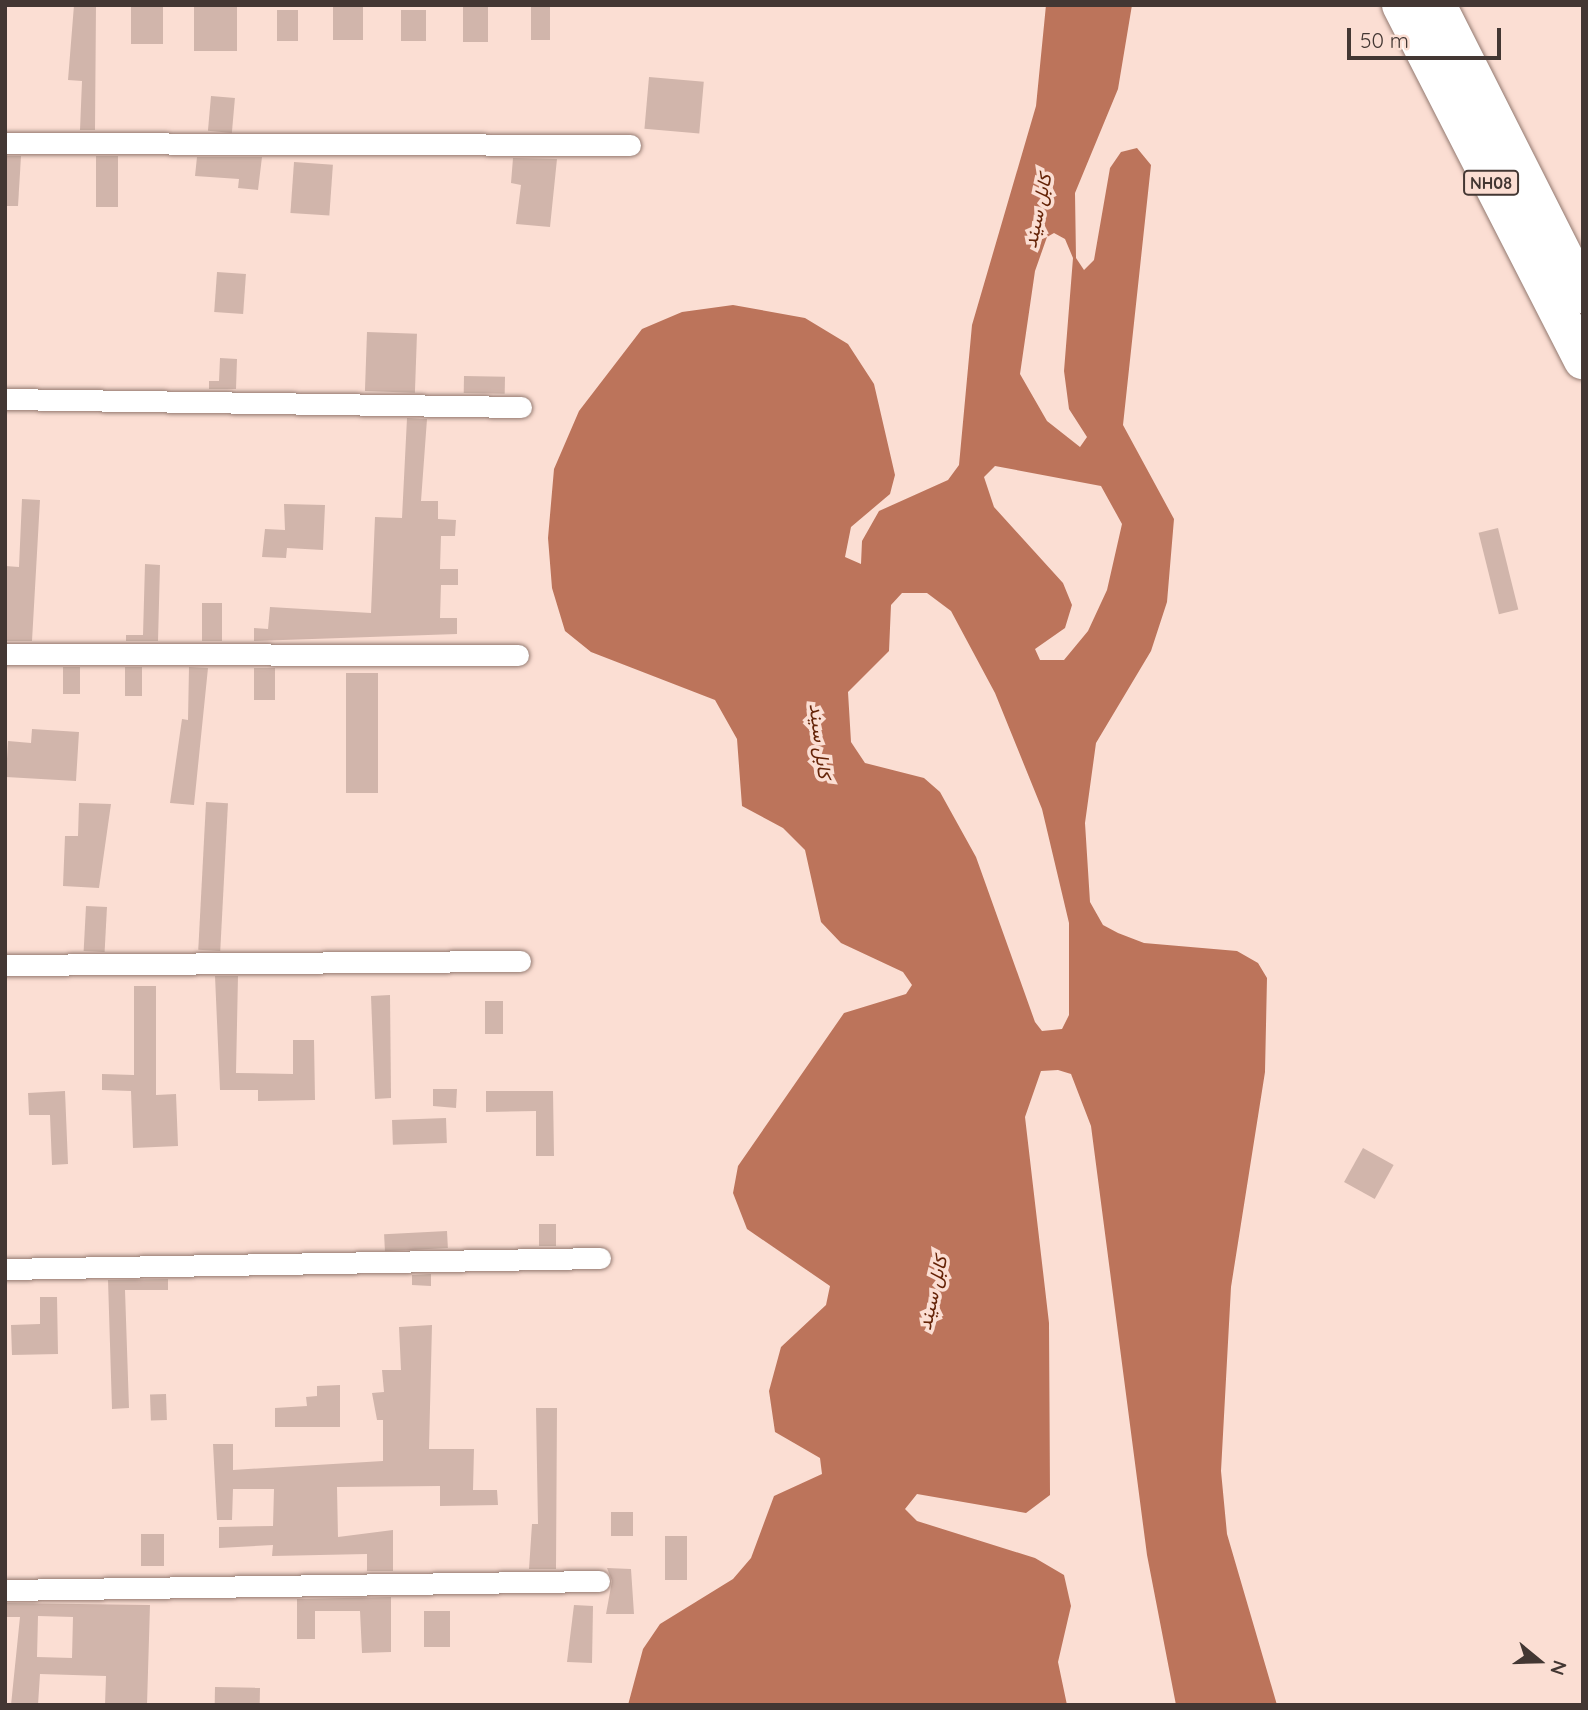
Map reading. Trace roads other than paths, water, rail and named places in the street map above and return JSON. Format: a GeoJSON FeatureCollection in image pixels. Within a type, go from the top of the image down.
{"type":"FeatureCollection","features":[{"type":"Feature","properties":{"kind":"highway","name":"NH08"},"geometry":{"type":"LineString","coordinates":[[1401,5],[1583,360]]}},
{"type":"Feature","properties":{"kind":"highway","name":"NH08"},"geometry":{"type":"LineString","coordinates":[[1437,5],[1583,294]]}},
{"type":"Feature","properties":{"kind":"street"},"geometry":{"type":"LineString","coordinates":[[5,144],[630,145]]}},
{"type":"Feature","properties":{"kind":"street"},"geometry":{"type":"LineString","coordinates":[[5,399],[521,407]]}},
{"type":"Feature","properties":{"kind":"street"},"geometry":{"type":"LineString","coordinates":[[5,654],[518,655]]}},
{"type":"Feature","properties":{"kind":"street"},"geometry":{"type":"LineString","coordinates":[[5,965],[520,961]]}},
{"type":"Feature","properties":{"kind":"street"},"geometry":{"type":"LineString","coordinates":[[5,1269],[600,1258]]}},
{"type":"Feature","properties":{"kind":"street"},"geometry":{"type":"LineString","coordinates":[[5,1590],[599,1581]]}},
{"type":"Feature","properties":{"kind":"water","name":"کابل سيند"},"geometry":{"type":"Polygon","coordinates":[[[1046,5],[1132,5],[1118,89],[1075,193],[1076,258],[1084,270],[1094,260],[1110,168],[1121,152],[1137,148],[1151,165],[1123,425],[1174,519],[1167,602],[1151,651],[1096,743],[1085,823],[1090,902],[1103,925],[1118,933],[1144,943],[1237,951],[1258,963],[1267,978],[1265,1072],[1231,1287],[1221,1471],[1227,1534],[1277,1705],[1176,1705],[1147,1555],[1091,1126],[1071,1074],[1058,1070],[1041,1071],[1025,1117],[1049,1323],[1050,1495],[1026,1513],[917,1494],[905,1509],[917,1521],[1035,1558],[1064,1575],[1071,1606],[1058,1662],[1067,1705],[628,1705],[643,1649],[660,1624],[733,1579],[751,1558],[774,1496],[822,1474],[820,1458],[775,1432],[769,1391],[781,1347],[826,1305],[830,1286],[747,1229],[733,1193],[738,1166],[844,1013],[906,994],[912,985],[903,972],[841,943],[821,922],[805,850],[783,828],[742,806],[737,739],[715,700],[591,652],[565,631],[552,588],[548,538],[554,469],[579,411],[642,329],[682,312],[733,305],[805,318],[848,344],[874,384],[895,475],[890,494],[851,527],[845,557],[861,564],[862,541],[879,511],[948,480],[959,465],[972,325],[1036,106],[1046,5]],[[1054,233],[1047,237],[1035,271],[1020,374],[1047,421],[1080,447],[1087,437],[1069,409],[1064,371],[1073,258],[1065,239],[1054,233]],[[995,466],[984,477],[994,507],[1063,583],[1072,605],[1065,628],[1035,649],[1040,660],[1064,660],[1088,631],[1107,590],[1122,524],[1101,486],[995,466]],[[902,593],[891,605],[889,651],[848,692],[851,742],[865,763],[924,778],[940,792],[976,857],[1035,1022],[1042,1031],[1062,1029],[1069,1015],[1069,923],[1042,809],[995,693],[951,611],[927,593],[902,593]]]}}]}
